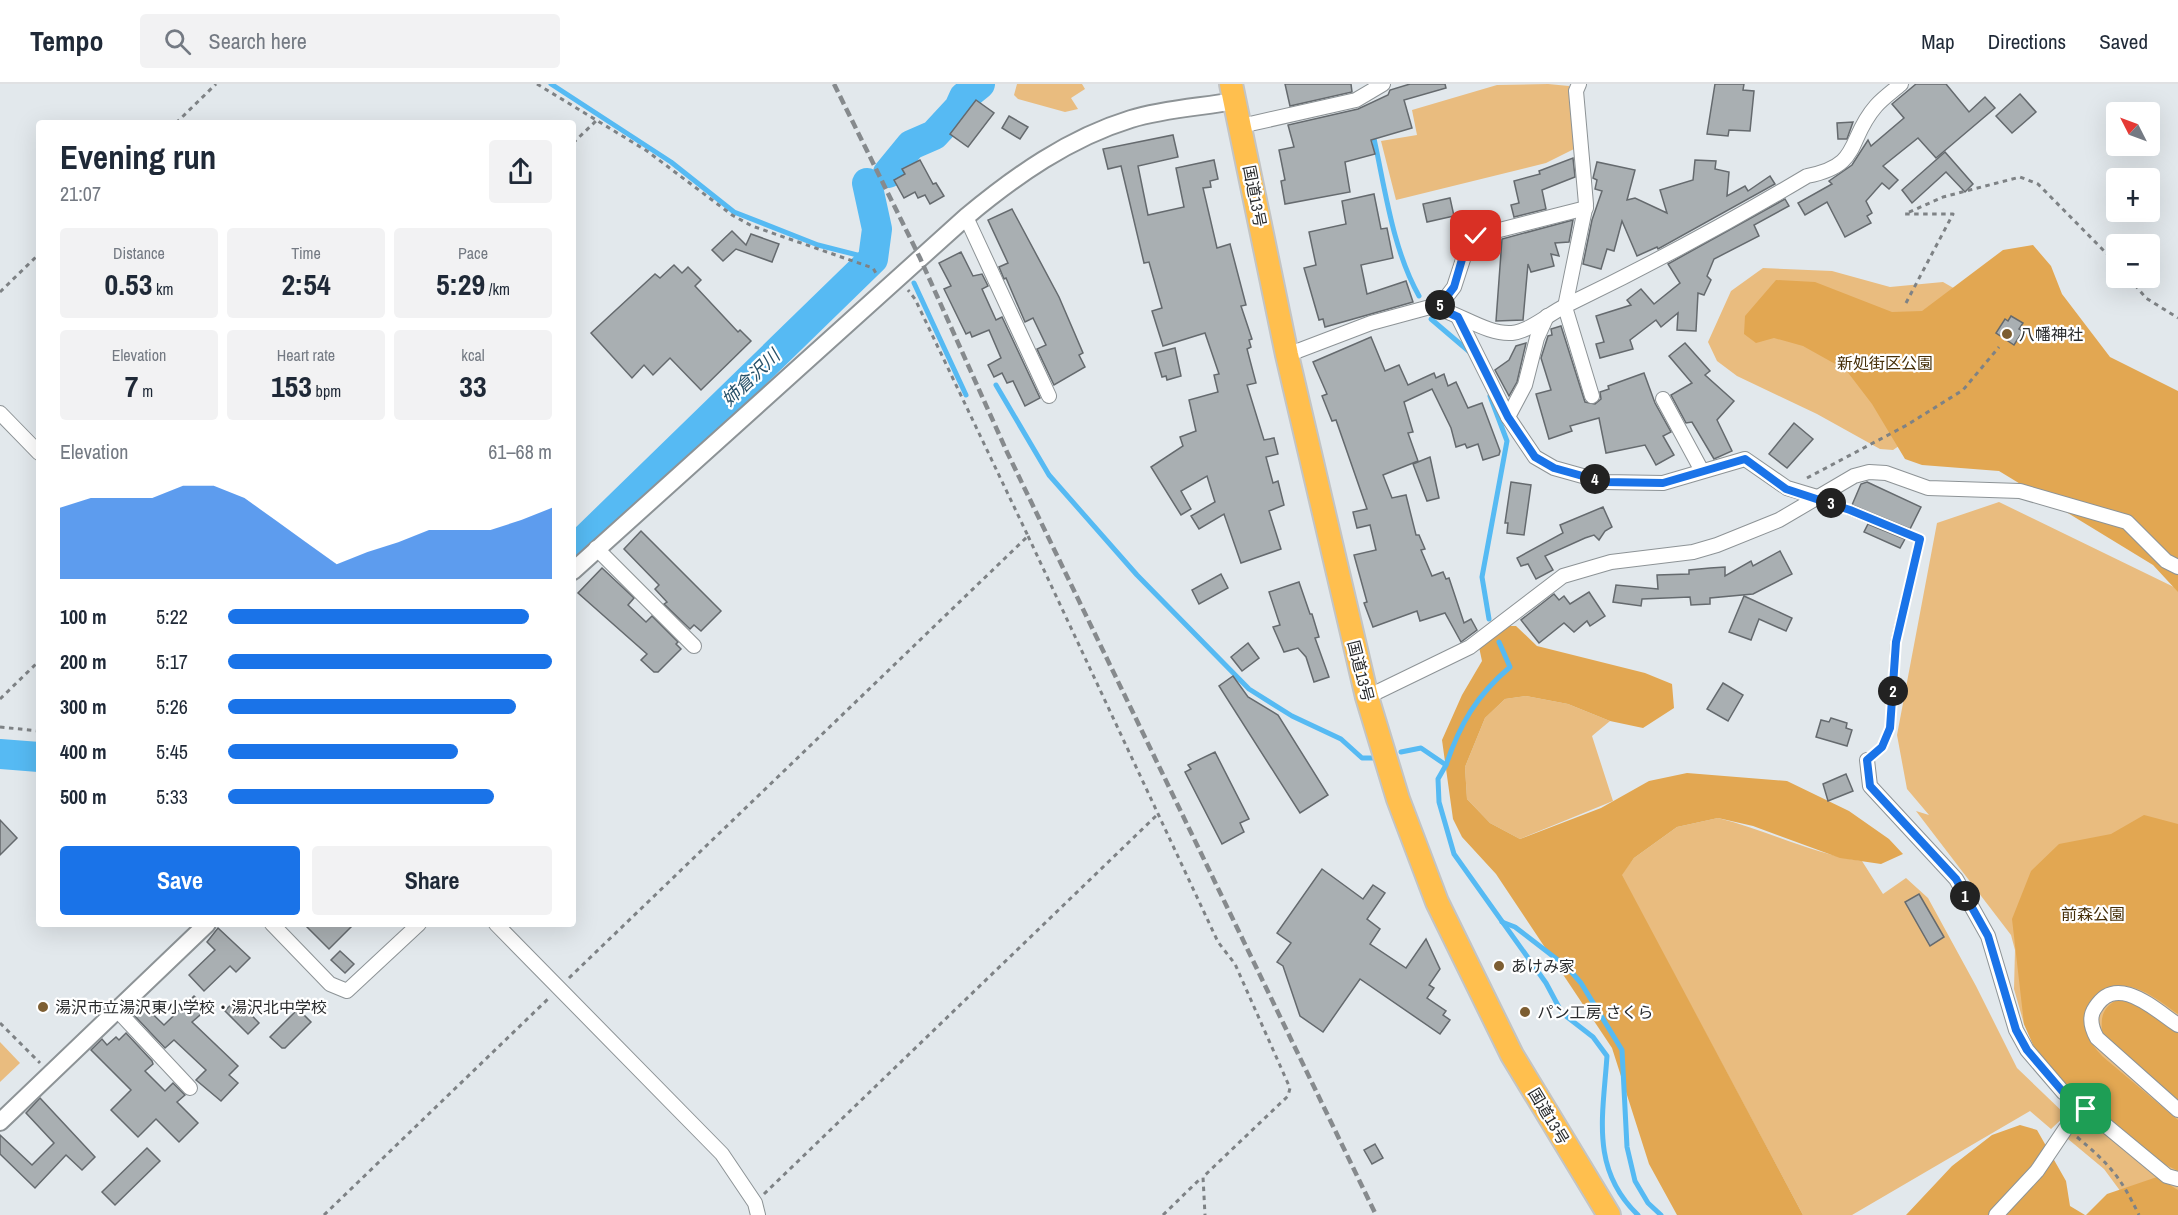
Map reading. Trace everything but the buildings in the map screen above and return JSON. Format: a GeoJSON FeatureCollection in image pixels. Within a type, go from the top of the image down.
{"type":"FeatureCollection","features":[{"type":"Feature","properties":{"kind":"highway","name":"国道13号"},"geometry":{"type":"LineString","coordinates":[[1233,93],[1287,355],[1367,697],[1398,799],[1437,902],[1512,1055],[1609,1215]]}},
{"type":"Feature","properties":{"kind":"street"},"geometry":{"type":"LineString","coordinates":[[1241,126],[1356,100],[1383,84]]}},
{"type":"Feature","properties":{"kind":"street"},"geometry":{"type":"LineString","coordinates":[[1579,84],[1576,92],[1586,207],[1565,306],[1592,396]]}},
{"type":"Feature","properties":{"kind":"street"},"geometry":{"type":"LineString","coordinates":[[1287,355],[1371,323],[1430,307],[1512,333],[1527,328],[1565,306],[1633,274],[1807,176],[1838,167],[1849,153],[1875,107],[1901,84]]}},
{"type":"Feature","properties":{"kind":"street"},"geometry":{"type":"LineString","coordinates":[[576,568],[900,279],[966,217],[1013,179],[1076,141],[1132,118],[1233,93]]}},
{"type":"Feature","properties":{"kind":"street"},"geometry":{"type":"LineString","coordinates":[[1438,308],[1454,287],[1470,241],[1476,236],[1586,207]]}},
{"type":"Feature","properties":{"kind":"street"},"geometry":{"type":"LineString","coordinates":[[966,217],[1048,396]]}},
{"type":"Feature","properties":{"kind":"street"},"geometry":{"type":"LineString","coordinates":[[1508,417],[1525,385],[1537,338],[1548,315]]}},
{"type":"Feature","properties":{"kind":"street"},"geometry":{"type":"LineString","coordinates":[[1458,317],[1508,417],[1535,457],[1554,468],[1604,482],[1663,483],[1745,459],[1786,489],[1816,498]]}},
{"type":"Feature","properties":{"kind":"street"},"geometry":{"type":"LineString","coordinates":[[1663,399],[1702,471]]}},
{"type":"Feature","properties":{"kind":"street"},"geometry":{"type":"LineString","coordinates":[[0,413],[36,450]]}},
{"type":"Feature","properties":{"kind":"street"},"geometry":{"type":"LineString","coordinates":[[1367,697],[1470,647],[1563,576],[1611,562],[1693,552],[1779,520],[1854,476],[1869,472],[1886,473],[1928,488],[2020,491],[2127,522],[2166,561],[2178,567]]}},
{"type":"Feature","properties":{"kind":"street"},"geometry":{"type":"LineString","coordinates":[[596,548],[694,646]]}},
{"type":"Feature","properties":{"kind":"street"},"geometry":{"type":"LineString","coordinates":[[1867,760],[1870,786],[1956,879],[1988,936],[2016,1030],[2027,1050],[2063,1092],[2167,1176],[2178,1179]]}},
{"type":"Feature","properties":{"kind":"street"},"geometry":{"type":"LineString","coordinates":[[0,1122],[204,927]]}},
{"type":"Feature","properties":{"kind":"street"},"geometry":{"type":"LineString","coordinates":[[275,927],[330,984],[347,990],[416,927]]}},
{"type":"Feature","properties":{"kind":"street"},"geometry":{"type":"LineString","coordinates":[[499,927],[722,1154],[757,1209]]}},
{"type":"Feature","properties":{"kind":"street"},"geometry":{"type":"LineString","coordinates":[[2178,1025],[2130,993],[2119,992],[2104,997],[2098,1003],[2093,1010],[2091,1027],[2097,1038],[2178,1110]]}},
{"type":"Feature","properties":{"kind":"street"},"geometry":{"type":"LineString","coordinates":[[117,1010],[190,1088]]}},
{"type":"Feature","properties":{"kind":"street"},"geometry":{"type":"LineString","coordinates":[[1996,1215],[2037,1171],[2066,1128],[2086,1109]]}},
{"type":"Feature","properties":{"kind":"lane"},"geometry":{"type":"LineString","coordinates":[[1816,498],[1920,539],[1896,642],[1890,728],[1882,747],[1867,760]]}},
{"type":"Feature","properties":{"kind":"path"},"geometry":{"type":"LineString","coordinates":[[179,120],[216,84]]}},
{"type":"Feature","properties":{"kind":"path"},"geometry":{"type":"LineString","coordinates":[[537,84],[647,151],[732,215],[752,226],[873,268]]}},
{"type":"Feature","properties":{"kind":"path"},"geometry":{"type":"LineString","coordinates":[[576,140],[597,120]]}},
{"type":"Feature","properties":{"kind":"path"},"geometry":{"type":"LineString","coordinates":[[1906,303],[1953,214],[1905,214],[1943,197],[2020,177],[2038,184],[2106,253]]}},
{"type":"Feature","properties":{"kind":"path"},"geometry":{"type":"LineString","coordinates":[[0,292],[36,257]]}},
{"type":"Feature","properties":{"kind":"path"},"geometry":{"type":"LineString","coordinates":[[900,279],[915,298],[1218,942],[1234,964],[1290,1088],[1288,1096],[1163,1215]]}},
{"type":"Feature","properties":{"kind":"path"},"geometry":{"type":"LineString","coordinates":[[2138,288],[2146,298],[2178,318]]}},
{"type":"Feature","properties":{"kind":"path"},"geometry":{"type":"LineString","coordinates":[[1786,489],[1907,425],[1963,390],[1999,347]]}},
{"type":"Feature","properties":{"kind":"path"},"geometry":{"type":"LineString","coordinates":[[324,1215],[1028,536]]}},
{"type":"Feature","properties":{"kind":"path"},"geometry":{"type":"LineString","coordinates":[[0,699],[36,664]]}},
{"type":"Feature","properties":{"kind":"path"},"geometry":{"type":"LineString","coordinates":[[0,727],[36,731]]}},
{"type":"Feature","properties":{"kind":"path"},"geometry":{"type":"LineString","coordinates":[[757,1209],[1158,814]]}},
{"type":"Feature","properties":{"kind":"path"},"geometry":{"type":"LineString","coordinates":[[0,1023],[41,1065]]}},
{"type":"Feature","properties":{"kind":"path"},"geometry":{"type":"LineString","coordinates":[[2066,1128],[2110,1165],[2126,1188],[2139,1215]]}},
{"type":"Feature","properties":{"kind":"path"},"geometry":{"type":"LineString","coordinates":[[1203,1177],[1205,1215]]}},
{"type":"Feature","properties":{"kind":"green space"},"geometry":{"type":"Polygon","coordinates":[[[1017,84],[1082,84],[1085,89],[1071,98],[1078,109],[1065,112],[1018,99],[1014,95],[1017,84]]]}},
{"type":"Feature","properties":{"kind":"green space"},"geometry":{"type":"Polygon","coordinates":[[[1497,85],[1569,86],[1574,149],[1546,163],[1396,200],[1381,141],[1417,135],[1412,110],[1497,85]]]}},
{"type":"Feature","properties":{"kind":"green space"},"geometry":{"type":"Polygon","coordinates":[[[2033,245],[2051,266],[2062,294],[2110,357],[2178,391],[2178,592],[2153,565],[1999,471],[1922,465],[1905,459],[1872,404],[1846,370],[1803,346],[1774,338],[1756,343],[1744,334],[1745,316],[1776,280],[1815,282],[1892,312],[1922,311],[2003,250],[2033,245]]]}},
{"type":"Feature","properties":{"kind":"green space","name":"新処街区公園"},"geometry":{"type":"Polygon","coordinates":[[[1763,268],[1832,271],[1890,287],[1943,282],[1983,305],[1998,379],[1893,450],[1880,449],[1817,414],[1737,376],[1717,361],[1708,342],[1731,291],[1763,268]]]}},
{"type":"Feature","properties":{"kind":"green space"},"geometry":{"type":"Polygon","coordinates":[[[1999,502],[2178,589],[2178,1215],[2121,1192],[2104,1169],[2062,1134],[2090,1104],[2038,1056],[2024,1024],[2014,989],[2015,950],[2011,935],[1916,811],[1929,815],[1907,789],[1897,735],[1937,523],[1999,502]]]}},
{"type":"Feature","properties":{"kind":"green space"},"geometry":{"type":"Polygon","coordinates":[[[1500,626],[1516,626],[1537,646],[1645,673],[1672,684],[1674,708],[1643,728],[1610,721],[1568,704],[1526,696],[1505,699],[1485,718],[1465,767],[1467,799],[1490,823],[1520,839],[1601,808],[1649,781],[1687,773],[1787,781],[1849,811],[1889,839],[1903,854],[1881,864],[1840,858],[1753,826],[1718,818],[1677,827],[1634,858],[1622,875],[1803,1215],[1677,1215],[1649,1164],[1612,1048],[1496,874],[1462,837],[1453,819],[1442,740],[1462,695],[1482,661],[1479,647],[1500,626]]]}},
{"type":"Feature","properties":{"kind":"green space"},"geometry":{"type":"Polygon","coordinates":[[[1526,696],[1568,704],[1610,721],[1592,736],[1613,801],[1520,839],[1490,823],[1467,799],[1465,767],[1485,718],[1505,699],[1526,696]]]}},
{"type":"Feature","properties":{"kind":"green space","name":"前森公園"},"geometry":{"type":"Polygon","coordinates":[[[2144,815],[2178,824],[2178,1014],[2139,990],[2116,986],[2101,993],[2095,999],[2088,1014],[2087,1023],[2090,1039],[2102,1056],[2178,1120],[2178,1171],[2164,1164],[2138,1144],[2061,1080],[2038,1056],[2024,1024],[2012,919],[2031,871],[2059,844],[2111,834],[2144,815]]]}},
{"type":"Feature","properties":{"kind":"green space"},"geometry":{"type":"Polygon","coordinates":[[[1718,818],[1825,853],[1862,861],[1883,894],[1906,878],[1928,898],[2017,1068],[2066,1115],[2051,1129],[2030,1111],[1852,1215],[1803,1215],[1621,875],[1634,858],[1677,827],[1718,818]]]}},
{"type":"Feature","properties":{"kind":"green space"},"geometry":{"type":"Polygon","coordinates":[[[2117,1000],[2134,1003],[2178,1031],[2178,1100],[2103,1036],[2103,1015],[2108,1007],[2117,1000]]]}},
{"type":"Feature","properties":{"kind":"green space"},"geometry":{"type":"Polygon","coordinates":[[[0,1042],[20,1063],[0,1082],[0,1042]]]}},
{"type":"Feature","properties":{"kind":"green space"},"geometry":{"type":"Polygon","coordinates":[[[2020,1125],[2037,1130],[2066,1181],[2070,1206],[2085,1215],[1906,1215],[1952,1166],[1992,1135],[2020,1125]]]}},
{"type":"Feature","properties":{"kind":"green space"},"geometry":{"type":"Polygon","coordinates":[[[2157,1177],[2178,1190],[2178,1215],[2086,1215],[2107,1194],[2157,1177]]]}},
{"type":"Feature","properties":{"kind":"waterway"},"geometry":{"type":"LineString","coordinates":[[551,84],[671,162],[734,212],[818,245],[873,259]]}},
{"type":"Feature","properties":{"kind":"waterway","name":"姉倉沢川"},"geometry":{"type":"LineString","coordinates":[[888,173],[911,145],[934,135],[959,108],[964,97],[980,84]]}},
{"type":"Feature","properties":{"kind":"waterway"},"geometry":{"type":"LineString","coordinates":[[1373,134],[1396,238],[1419,296]]}},
{"type":"Feature","properties":{"kind":"waterway","name":"姉倉沢川"},"geometry":{"type":"LineString","coordinates":[[576,548],[873,259],[877,229],[867,183]]}},
{"type":"Feature","properties":{"kind":"waterway"},"geometry":{"type":"LineString","coordinates":[[914,283],[966,395]]}},
{"type":"Feature","properties":{"kind":"waterway"},"geometry":{"type":"LineString","coordinates":[[1431,319],[1472,354]]}},
{"type":"Feature","properties":{"kind":"waterway"},"geometry":{"type":"LineString","coordinates":[[996,385],[1049,475],[1137,575],[1249,689],[1292,716],[1341,739],[1362,758],[1375,758]]}},
{"type":"Feature","properties":{"kind":"waterway"},"geometry":{"type":"LineString","coordinates":[[1489,619],[1482,577],[1507,441],[1490,396]]}},
{"type":"Feature","properties":{"kind":"waterway"},"geometry":{"type":"LineString","coordinates":[[1446,765],[1457,736],[1470,712],[1478,700],[1510,667],[1499,642]]}},
{"type":"Feature","properties":{"kind":"waterway"},"geometry":{"type":"LineString","coordinates":[[1401,752],[1421,748],[1446,765],[1438,779],[1439,802],[1454,854],[1546,983],[1562,1013],[1593,1037],[1607,1056],[1602,1121],[1606,1160],[1612,1179],[1638,1215]]}},
{"type":"Feature","properties":{"kind":"waterway","name":"姉倉沢川"},"geometry":{"type":"LineString","coordinates":[[0,754],[36,757]]}},
{"type":"Feature","properties":{"kind":"waterway"},"geometry":{"type":"LineString","coordinates":[[1502,922],[1515,927],[1567,967],[1581,983],[1622,1050],[1627,1147],[1635,1181],[1648,1203],[1661,1215]]}},
{"type":"Feature","properties":{"kind":"railway"},"geometry":{"type":"LineString","coordinates":[[834,84],[920,258],[1007,452],[1376,1215]]}},
{"type":"Feature","properties":{"kind":"place","name":"八幡神社"},"geometry":{"type":"Point","coordinates":[2007,334]}},
{"type":"Feature","properties":{"kind":"place","name":"あけみ家"},"geometry":{"type":"Point","coordinates":[1499,966]}},
{"type":"Feature","properties":{"kind":"place","name":"湯沢市立湯沢東小学校・湯沢北中学校"},"geometry":{"type":"Point","coordinates":[43,1007]}},
{"type":"Feature","properties":{"kind":"place","name":"パン工房 さくら"},"geometry":{"type":"Point","coordinates":[1525,1012]}},
{"type":"Feature","properties":{"kind":"route"},"geometry":{"type":"LineString","coordinates":[[1476,236],[1465,249],[1454,287],[1438,308],[1458,317],[1508,417],[1535,457],[1554,468],[1604,482],[1663,483],[1745,459],[1786,489],[1850,510],[1920,539],[1896,642],[1890,728],[1882,747],[1867,760],[1870,786],[1956,879],[1988,936],[2016,1030],[2027,1050],[2063,1092],[2086,1109]]}}]}
